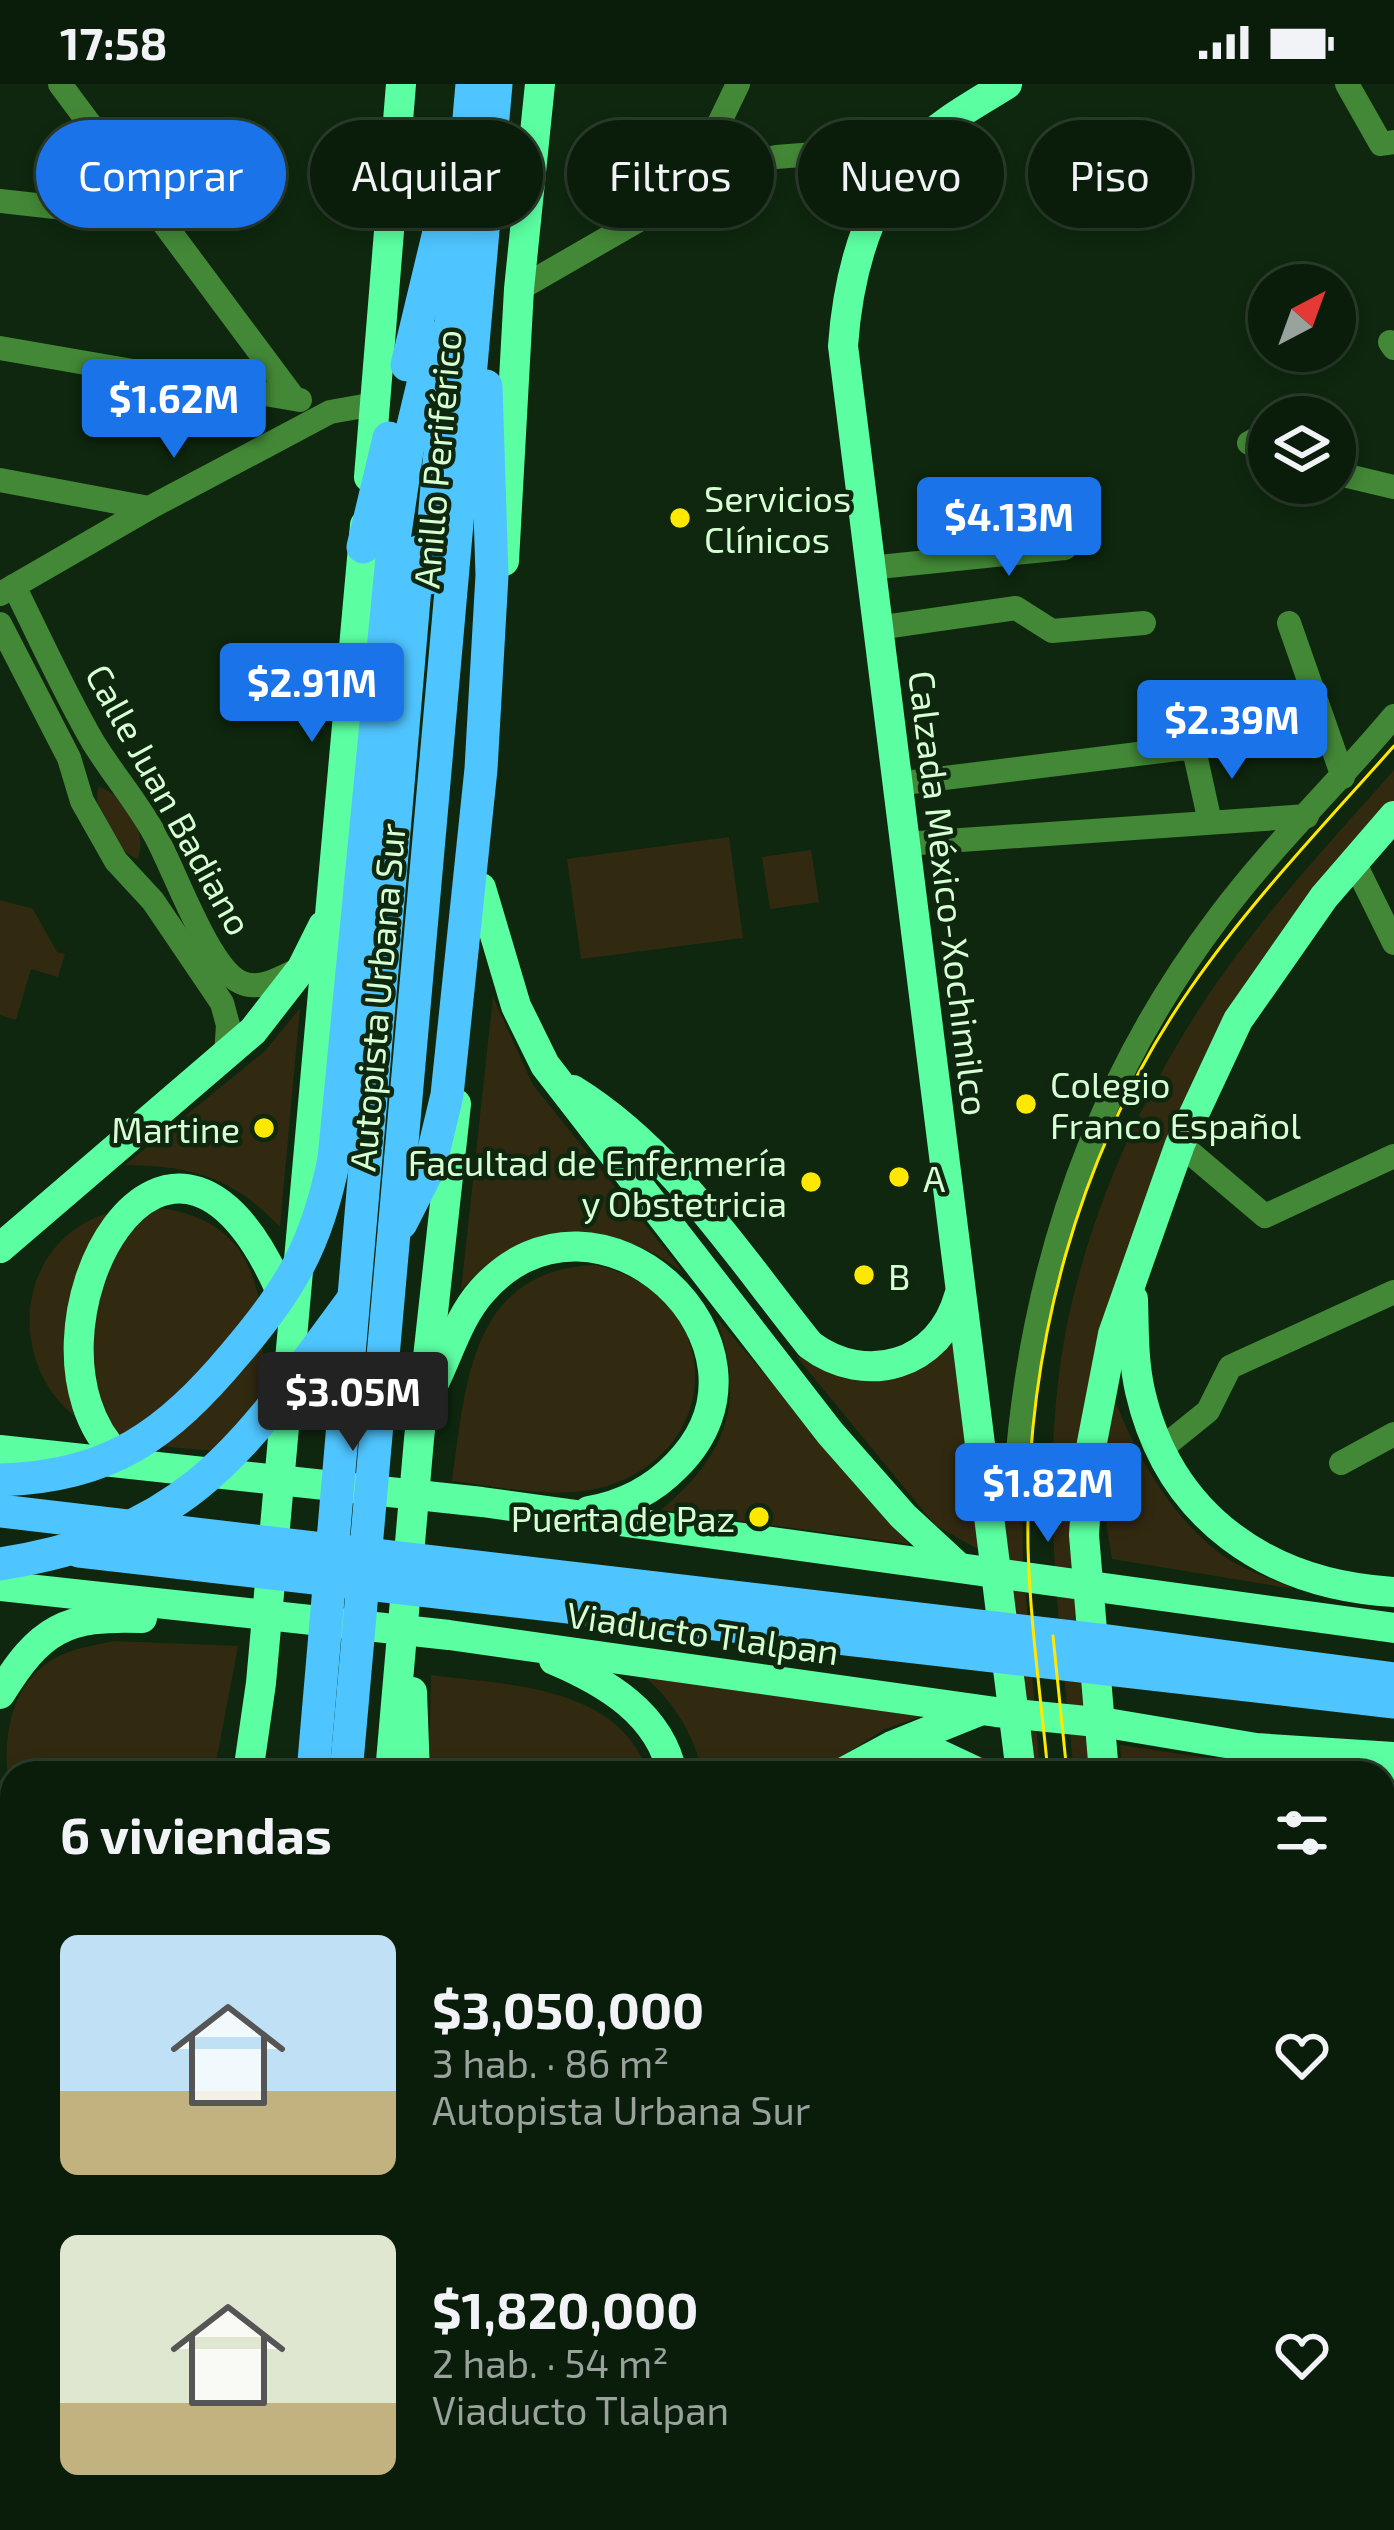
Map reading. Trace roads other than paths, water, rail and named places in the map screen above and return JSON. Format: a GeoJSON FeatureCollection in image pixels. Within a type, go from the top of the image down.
{"type":"FeatureCollection","features":[{"type":"Feature","properties":{"kind":"highway","name":"Anillo Periférico"},"geometry":{"type":"LineString","coordinates":[[456,120],[459,84]]}},
{"type":"Feature","properties":{"kind":"highway","name":"Autopista Urbana Sur"},"geometry":{"type":"LineString","coordinates":[[347,1761],[467,272],[472,84]]}},
{"type":"Feature","properties":{"kind":"highway","name":"Autopista Urbana Sur"},"geometry":{"type":"LineString","coordinates":[[325,1761],[467,272],[496,84]]}},
{"type":"Feature","properties":{"kind":"highway","name":"Anillo Periférico"},"geometry":{"type":"LineString","coordinates":[[360,1761],[507,84]]}},
{"type":"Feature","properties":{"kind":"highway"},"geometry":{"type":"LineString","coordinates":[[363,547],[440,228]]}},
{"type":"Feature","properties":{"kind":"highway","name":"Anillo Periférico"},"geometry":{"type":"LineString","coordinates":[[314,1761],[446,228]]}},
{"type":"Feature","properties":{"kind":"highway"},"geometry":{"type":"LineString","coordinates":[[0,1480],[92,1465],[162,1430],[194,1403],[279,1303],[309,1246],[328,1188],[337,1130],[400,497],[422,382],[467,272]]}},
{"type":"Feature","properties":{"kind":"highway"},"geometry":{"type":"LineString","coordinates":[[0,1564],[100,1541],[162,1510],[224,1464],[260,1426],[356,1295],[411,1207],[430,1166],[450,1072],[481,769],[493,575],[491,470],[467,272]]}},
{"type":"Feature","properties":{"kind":"highway"},"geometry":{"type":"LineString","coordinates":[[487,314],[507,522]]}},
{"type":"Feature","properties":{"kind":"highway"},"geometry":{"type":"LineString","coordinates":[[309,1163],[374,1057]]}},
{"type":"Feature","properties":{"kind":"highway","name":"Viaducto Tlalpan"},"geometry":{"type":"LineString","coordinates":[[0,1511],[235,1554]]}},
{"type":"Feature","properties":{"kind":"highway","name":"Viaducto Tlalpan"},"geometry":{"type":"LineString","coordinates":[[0,1541],[235,1554],[1107,1654],[1394,1679]]}},
{"type":"Feature","properties":{"kind":"highway","name":"Viaducto Tlalpan"},"geometry":{"type":"LineString","coordinates":[[1107,1654],[1394,1702]]}},
{"type":"Feature","properties":{"kind":"main road"},"geometry":{"type":"LineString","coordinates":[[250,1761],[309,1163],[401,84]]}},
{"type":"Feature","properties":{"kind":"main road"},"geometry":{"type":"LineString","coordinates":[[391,1761],[423,1401],[481,889],[519,289],[540,84]]}},
{"type":"Feature","properties":{"kind":"main road","name":"Calzada México-Xochimilco"},"geometry":{"type":"LineString","coordinates":[[955,120],[1007,84]]}},
{"type":"Feature","properties":{"kind":"main road","name":"Calzada México-Xochimilco"},"geometry":{"type":"LineString","coordinates":[[869,228],[845,318],[844,374],[1020,1761]]}},
{"type":"Feature","properties":{"kind":"main road"},"geometry":{"type":"LineString","coordinates":[[1103,1761],[1084,1535],[1089,1458],[1105,1370],[1133,1279],[1180,1144],[1238,1020],[1324,897],[1394,816]]}},
{"type":"Feature","properties":{"kind":"main road"},"geometry":{"type":"LineString","coordinates":[[481,889],[524,1028],[556,1079],[830,1433],[903,1516],[967,1566]]}},
{"type":"Feature","properties":{"kind":"main road"},"geometry":{"type":"LineString","coordinates":[[0,1248],[253,1031],[302,968],[331,910]]}},
{"type":"Feature","properties":{"kind":"main road"},"geometry":{"type":"LineString","coordinates":[[556,1079],[609,1115],[666,1166],[810,1345],[823,1354],[867,1368],[912,1358],[946,1327],[960,1284]]}},
{"type":"Feature","properties":{"kind":"main road"},"geometry":{"type":"LineString","coordinates":[[27,1264],[61,1222],[89,1203],[136,1190],[169,1191],[217,1209],[244,1232],[270,1270],[292,1321]]}},
{"type":"Feature","properties":{"kind":"main road"},"geometry":{"type":"LineString","coordinates":[[423,1401],[475,1300],[496,1276],[524,1257],[557,1246],[594,1247],[628,1258],[659,1277],[685,1304],[705,1337],[714,1374],[706,1424],[690,1451],[650,1487],[594,1510],[553,1512]]}},
{"type":"Feature","properties":{"kind":"main road"},"geometry":{"type":"LineString","coordinates":[[1133,1279],[1136,1366],[1146,1412],[1161,1449],[1206,1515],[1262,1559],[1333,1586],[1394,1592]]}},
{"type":"Feature","properties":{"kind":"main road"},"geometry":{"type":"LineString","coordinates":[[67,1425],[107,1451],[152,1468]]}},
{"type":"Feature","properties":{"kind":"main road"},"geometry":{"type":"LineString","coordinates":[[0,1450],[468,1500],[1394,1628]]}},
{"type":"Feature","properties":{"kind":"main road","name":"Viaducto Tlalpan"},"geometry":{"type":"LineString","coordinates":[[0,1586],[448,1635],[989,1711],[1107,1723],[1256,1748],[1394,1757]]}},
{"type":"Feature","properties":{"kind":"main road"},"geometry":{"type":"LineString","coordinates":[[0,1694],[26,1652],[73,1624],[110,1617],[190,1618],[231,1610]]}},
{"type":"Feature","properties":{"kind":"main road"},"geometry":{"type":"LineString","coordinates":[[399,1639],[412,1698],[415,1761]]}},
{"type":"Feature","properties":{"kind":"main road"},"geometry":{"type":"LineString","coordinates":[[509,1644],[571,1667],[637,1709],[658,1735],[668,1761]]}},
{"type":"Feature","properties":{"kind":"main road"},"geometry":{"type":"LineString","coordinates":[[864,1761],[989,1711]]}},
{"type":"Feature","properties":{"kind":"main road"},"geometry":{"type":"LineString","coordinates":[[892,1746],[930,1750],[953,1761]]}},
{"type":"Feature","properties":{"kind":"street"},"geometry":{"type":"LineString","coordinates":[[60,84],[87,120]]}},
{"type":"Feature","properties":{"kind":"street"},"geometry":{"type":"LineString","coordinates":[[721,120],[738,84]]}},
{"type":"Feature","properties":{"kind":"street"},"geometry":{"type":"LineString","coordinates":[[1347,84],[1374,136],[1381,144],[1394,142]]}},
{"type":"Feature","properties":{"kind":"street"},"geometry":{"type":"LineString","coordinates":[[0,201],[36,205]]}},
{"type":"Feature","properties":{"kind":"street"},"geometry":{"type":"LineString","coordinates":[[169,228],[292,397]]}},
{"type":"Feature","properties":{"kind":"street"},"geometry":{"type":"LineString","coordinates":[[519,289],[624,228]]}},
{"type":"Feature","properties":{"kind":"street"},"geometry":{"type":"LineString","coordinates":[[0,348],[292,397],[330,412]]}},
{"type":"Feature","properties":{"kind":"street"},"geometry":{"type":"LineString","coordinates":[[7,590],[330,412],[375,404]]}},
{"type":"Feature","properties":{"kind":"street"},"geometry":{"type":"LineString","coordinates":[[1356,478],[1394,488]]}},
{"type":"Feature","properties":{"kind":"street"},"geometry":{"type":"LineString","coordinates":[[0,480],[149,508]]}},
{"type":"Feature","properties":{"kind":"street"},"geometry":{"type":"LineString","coordinates":[[869,568],[1065,548]]}},
{"type":"Feature","properties":{"kind":"street","name":"Calle Juan Badiano"},"geometry":{"type":"LineString","coordinates":[[7,590],[94,744],[124,782],[158,839],[176,886],[222,963],[237,981],[256,986],[302,968]]}},
{"type":"Feature","properties":{"kind":"street"},"geometry":{"type":"LineString","coordinates":[[877,628],[1016,608],[1052,631],[1144,622]]}},
{"type":"Feature","properties":{"kind":"street"},"geometry":{"type":"LineString","coordinates":[[1289,622],[1343,777]]}},
{"type":"Feature","properties":{"kind":"street","name":"Calle Juan Badiano"},"geometry":{"type":"LineString","coordinates":[[0,624],[69,758],[82,801],[116,862],[153,901],[222,1003],[226,1055]]}},
{"type":"Feature","properties":{"kind":"street"},"geometry":{"type":"LineString","coordinates":[[1018,1451],[1033,1331],[1066,1204],[1137,1042],[1240,890],[1394,716]]}},
{"type":"Feature","properties":{"kind":"street"},"geometry":{"type":"LineString","coordinates":[[69,758],[94,744]]}},
{"type":"Feature","properties":{"kind":"street"},"geometry":{"type":"LineString","coordinates":[[896,784],[1186,748],[1195,754],[1210,822]]}},
{"type":"Feature","properties":{"kind":"street"},"geometry":{"type":"LineString","coordinates":[[904,844],[1307,816]]}},
{"type":"Feature","properties":{"kind":"street"},"geometry":{"type":"LineString","coordinates":[[1354,862],[1394,943]]}},
{"type":"Feature","properties":{"kind":"street"},"geometry":{"type":"LineString","coordinates":[[1180,1144],[1265,1216],[1394,1156]]}},
{"type":"Feature","properties":{"kind":"street"},"geometry":{"type":"LineString","coordinates":[[1161,1449],[1208,1411],[1230,1367],[1394,1292]]}},
{"type":"Feature","properties":{"kind":"street"},"geometry":{"type":"LineString","coordinates":[[1342,1463],[1394,1434]]}},
{"type":"Feature","properties":{"kind":"tram line"},"geometry":{"type":"LineString","coordinates":[[1047,1761],[1029,1575],[1029,1473],[1048,1327],[1088,1185],[1150,1052],[1190,989],[1262,895],[1394,746]]}},
{"type":"Feature","properties":{"kind":"tram line"},"geometry":{"type":"LineString","coordinates":[[1053,1636],[1066,1761]]}},
{"type":"Feature","properties":{"kind":"place","name":"Servicios Clínicos"},"geometry":{"type":"Point","coordinates":[680,518]}},
{"type":"Feature","properties":{"kind":"place","name":"Colegio Franco Español"},"geometry":{"type":"Point","coordinates":[1026,1104]}},
{"type":"Feature","properties":{"kind":"place","name":"Martine"},"geometry":{"type":"Point","coordinates":[264,1128]}},
{"type":"Feature","properties":{"kind":"place","name":"A"},"geometry":{"type":"Point","coordinates":[899,1177]}},
{"type":"Feature","properties":{"kind":"place","name":"Facultad de Enfermería y Obstetricia"},"geometry":{"type":"Point","coordinates":[811,1182]}},
{"type":"Feature","properties":{"kind":"place","name":"B"},"geometry":{"type":"Point","coordinates":[864,1275]}},
{"type":"Feature","properties":{"kind":"place","name":"Puerta de Paz"},"geometry":{"type":"Point","coordinates":[759,1517]}}]}
